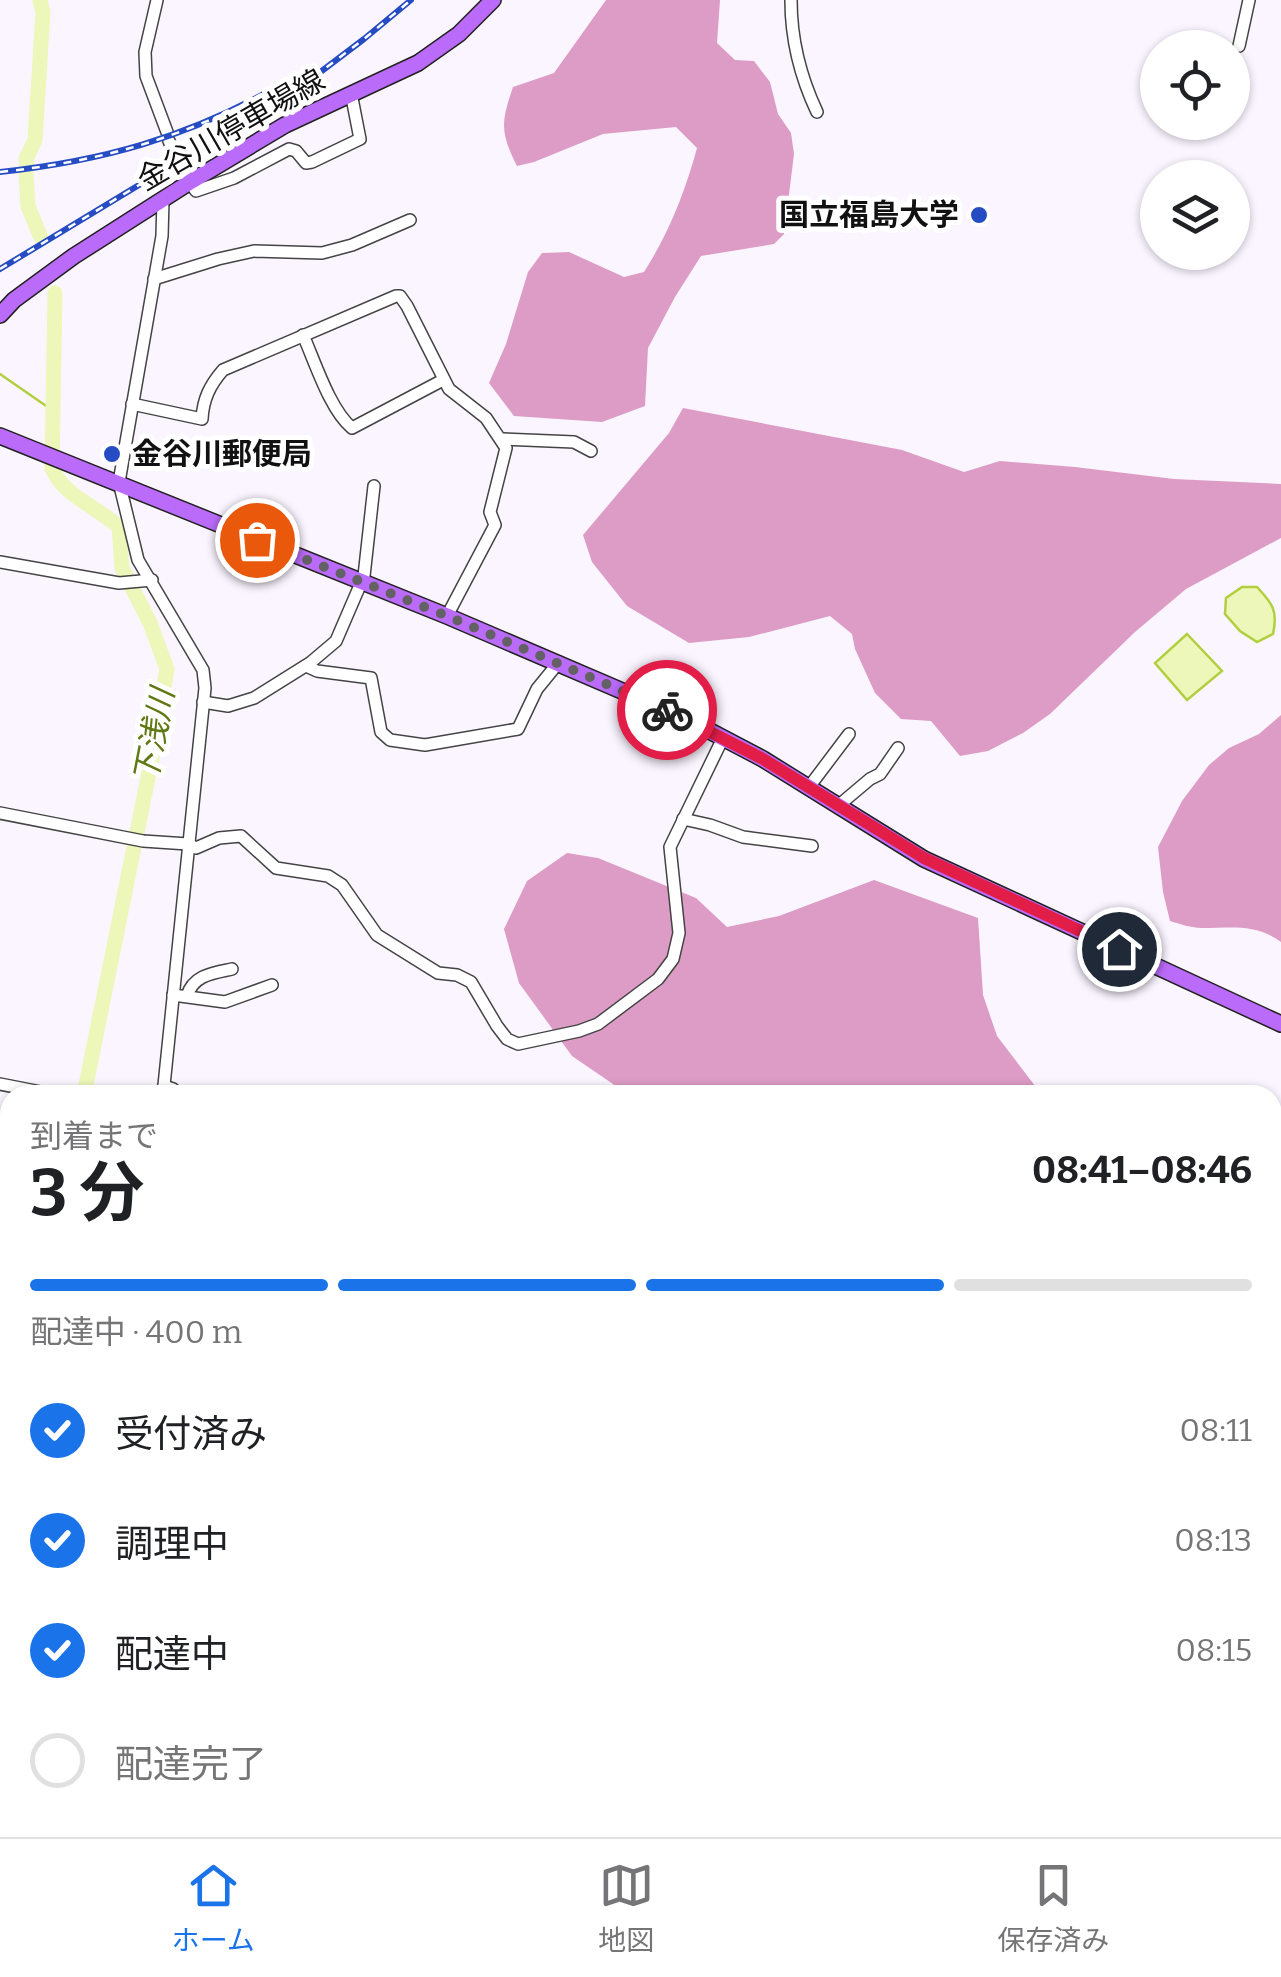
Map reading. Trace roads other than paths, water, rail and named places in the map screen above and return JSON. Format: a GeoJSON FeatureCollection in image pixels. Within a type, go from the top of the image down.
{"type":"FeatureCollection","features":[{"type":"Feature","properties":{"kind":"main road","name":"金谷川停車場線"},"geometry":{"type":"LineString","coordinates":[[0,314],[74,256],[190,182],[285,125],[434,53],[493,0]]}},
{"type":"Feature","properties":{"kind":"main road"},"geometry":{"type":"LineString","coordinates":[[0,437],[447,616],[685,718],[809,787],[924,858],[1281,1024]]}},
{"type":"Feature","properties":{"kind":"street"},"geometry":{"type":"LineString","coordinates":[[157,0],[145,52],[146,76],[182,170],[196,191],[234,178],[289,148],[306,162],[312,162],[356,143],[360,131],[351,93]]}},
{"type":"Feature","properties":{"kind":"street"},"geometry":{"type":"LineString","coordinates":[[790,0],[797,58],[817,112]]}},
{"type":"Feature","properties":{"kind":"street"},"geometry":{"type":"LineString","coordinates":[[1242,30],[1249,0]]}},
{"type":"Feature","properties":{"kind":"street"},"geometry":{"type":"LineString","coordinates":[[163,200],[162,236],[119,482],[138,560],[203,670],[206,688],[164,1085]]}},
{"type":"Feature","properties":{"kind":"street"},"geometry":{"type":"LineString","coordinates":[[154,279],[254,251],[322,252],[352,245],[410,220]]}},
{"type":"Feature","properties":{"kind":"street"},"geometry":{"type":"LineString","coordinates":[[132,404],[202,419],[202,404],[223,370],[400,296],[449,389],[486,418],[506,448],[490,512],[494,525],[447,616]]}},
{"type":"Feature","properties":{"kind":"street"},"geometry":{"type":"LineString","coordinates":[[303,335],[337,408],[352,428],[443,380]]}},
{"type":"Feature","properties":{"kind":"street"},"geometry":{"type":"LineString","coordinates":[[502,439],[574,442],[592,451]]}},
{"type":"Feature","properties":{"kind":"street"},"geometry":{"type":"LineString","coordinates":[[203,702],[228,706],[254,698],[306,666],[336,640],[364,576],[374,486]]}},
{"type":"Feature","properties":{"kind":"street"},"geometry":{"type":"LineString","coordinates":[[0,562],[119,583],[152,580]]}},
{"type":"Feature","properties":{"kind":"street"},"geometry":{"type":"LineString","coordinates":[[306,666],[370,678],[381,732],[390,740],[425,745],[518,729],[536,689],[559,662]]}},
{"type":"Feature","properties":{"kind":"street"},"geometry":{"type":"LineString","coordinates":[[809,787],[849,734]]}},
{"type":"Feature","properties":{"kind":"street"},"geometry":{"type":"LineString","coordinates":[[0,813],[196,848],[219,838],[241,836],[276,868],[328,876],[342,885],[377,935],[438,972],[470,982],[507,1039],[518,1044],[598,1024],[658,979],[673,958],[678,933],[670,848],[723,738]]}},
{"type":"Feature","properties":{"kind":"street"},"geometry":{"type":"LineString","coordinates":[[838,806],[880,774],[898,748]]}},
{"type":"Feature","properties":{"kind":"street"},"geometry":{"type":"LineString","coordinates":[[683,819],[743,836],[812,846]]}},
{"type":"Feature","properties":{"kind":"street"},"geometry":{"type":"LineString","coordinates":[[187,996],[198,979],[232,969]]}},
{"type":"Feature","properties":{"kind":"street"},"geometry":{"type":"LineString","coordinates":[[173,996],[225,1002],[272,985]]}},
{"type":"Feature","properties":{"kind":"waterway","name":"下浅川"},"geometry":{"type":"LineString","coordinates":[[27,169],[26,159],[35,140],[43,12],[40,0]]}},
{"type":"Feature","properties":{"kind":"waterway","name":"下浅川"},"geometry":{"type":"LineString","coordinates":[[26,175],[28,206],[41,238]]}},
{"type":"Feature","properties":{"kind":"waterway","name":"下浅川"},"geometry":{"type":"LineString","coordinates":[[55,293],[52,468],[72,494],[119,527],[122,568],[150,623],[167,669],[86,1085]]}},
{"type":"Feature","properties":{"kind":"waterway"},"geometry":{"type":"LineString","coordinates":[[0,374],[52,410]]}},
{"type":"Feature","properties":{"kind":"railway"},"geometry":{"type":"LineString","coordinates":[[0,269],[298,89],[411,0]]}},
{"type":"Feature","properties":{"kind":"railway"},"geometry":{"type":"LineString","coordinates":[[0,172],[74,161],[142,145],[208,121],[275,88]]}},
{"type":"Feature","properties":{"kind":"place","name":"国立福島大学"},"geometry":{"type":"Point","coordinates":[979,215]}},
{"type":"Feature","properties":{"kind":"place","name":"金谷川郵便局"},"geometry":{"type":"Point","coordinates":[112,454]}}]}
